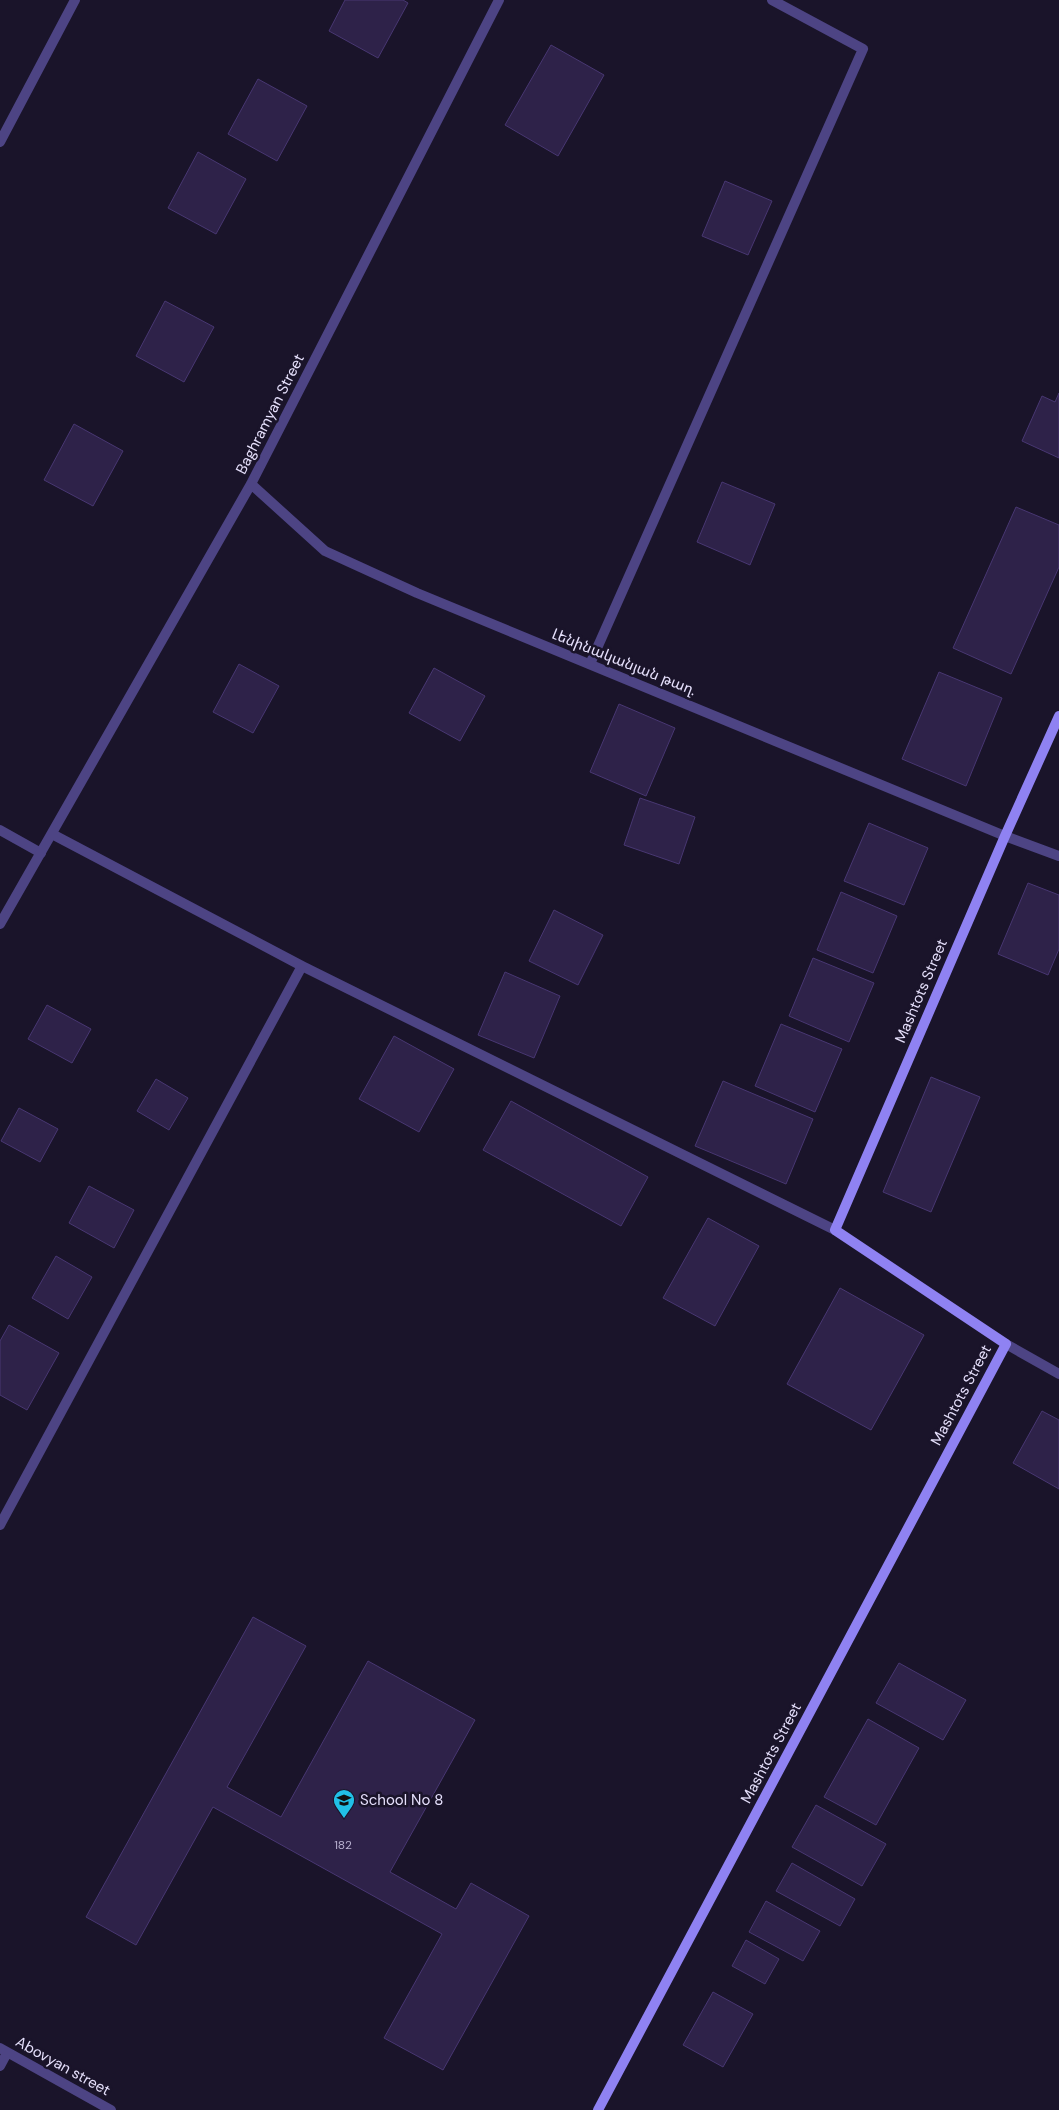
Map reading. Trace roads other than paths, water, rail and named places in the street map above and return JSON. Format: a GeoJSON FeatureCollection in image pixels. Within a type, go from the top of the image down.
{"type":"FeatureCollection","features":[{"type":"Feature","properties":{"kind":"main road","name":"Mashtots Street"},"geometry":{"type":"LineString","coordinates":[[598,2110],[1006,1344],[835,1230],[1004,836],[1059,716]]}},
{"type":"Feature","properties":{"kind":"street"},"geometry":{"type":"LineString","coordinates":[[0,142],[75,0]]}},
{"type":"Feature","properties":{"kind":"street","name":"Baghramyan Street"},"geometry":{"type":"LineString","coordinates":[[52,834],[251,484],[499,0]]}},
{"type":"Feature","properties":{"kind":"street"},"geometry":{"type":"LineString","coordinates":[[590,664],[863,49],[772,0]]}},
{"type":"Feature","properties":{"kind":"street","name":"Լենինականյան թաղ."},"geometry":{"type":"LineString","coordinates":[[251,484],[325,551],[417,593],[1004,836],[1059,856]]}},
{"type":"Feature","properties":{"kind":"street"},"geometry":{"type":"LineString","coordinates":[[0,830],[41,853]]}},
{"type":"Feature","properties":{"kind":"street"},"geometry":{"type":"LineString","coordinates":[[0,924],[52,834],[302,966],[835,1230]]}},
{"type":"Feature","properties":{"kind":"street"},"geometry":{"type":"LineString","coordinates":[[0,1525],[302,966]]}},
{"type":"Feature","properties":{"kind":"street"},"geometry":{"type":"LineString","coordinates":[[1006,1344],[1059,1374]]}},
{"type":"Feature","properties":{"kind":"street"},"geometry":{"type":"LineString","coordinates":[[0,2066],[4,2050]]}},
{"type":"Feature","properties":{"kind":"street","name":"Abovyan street"},"geometry":{"type":"LineString","coordinates":[[4,2050],[111,2110]]}},
{"type":"Feature","properties":{"kind":"place","name":"School No 8"},"geometry":{"type":"Point","coordinates":[344,1819]}}]}
